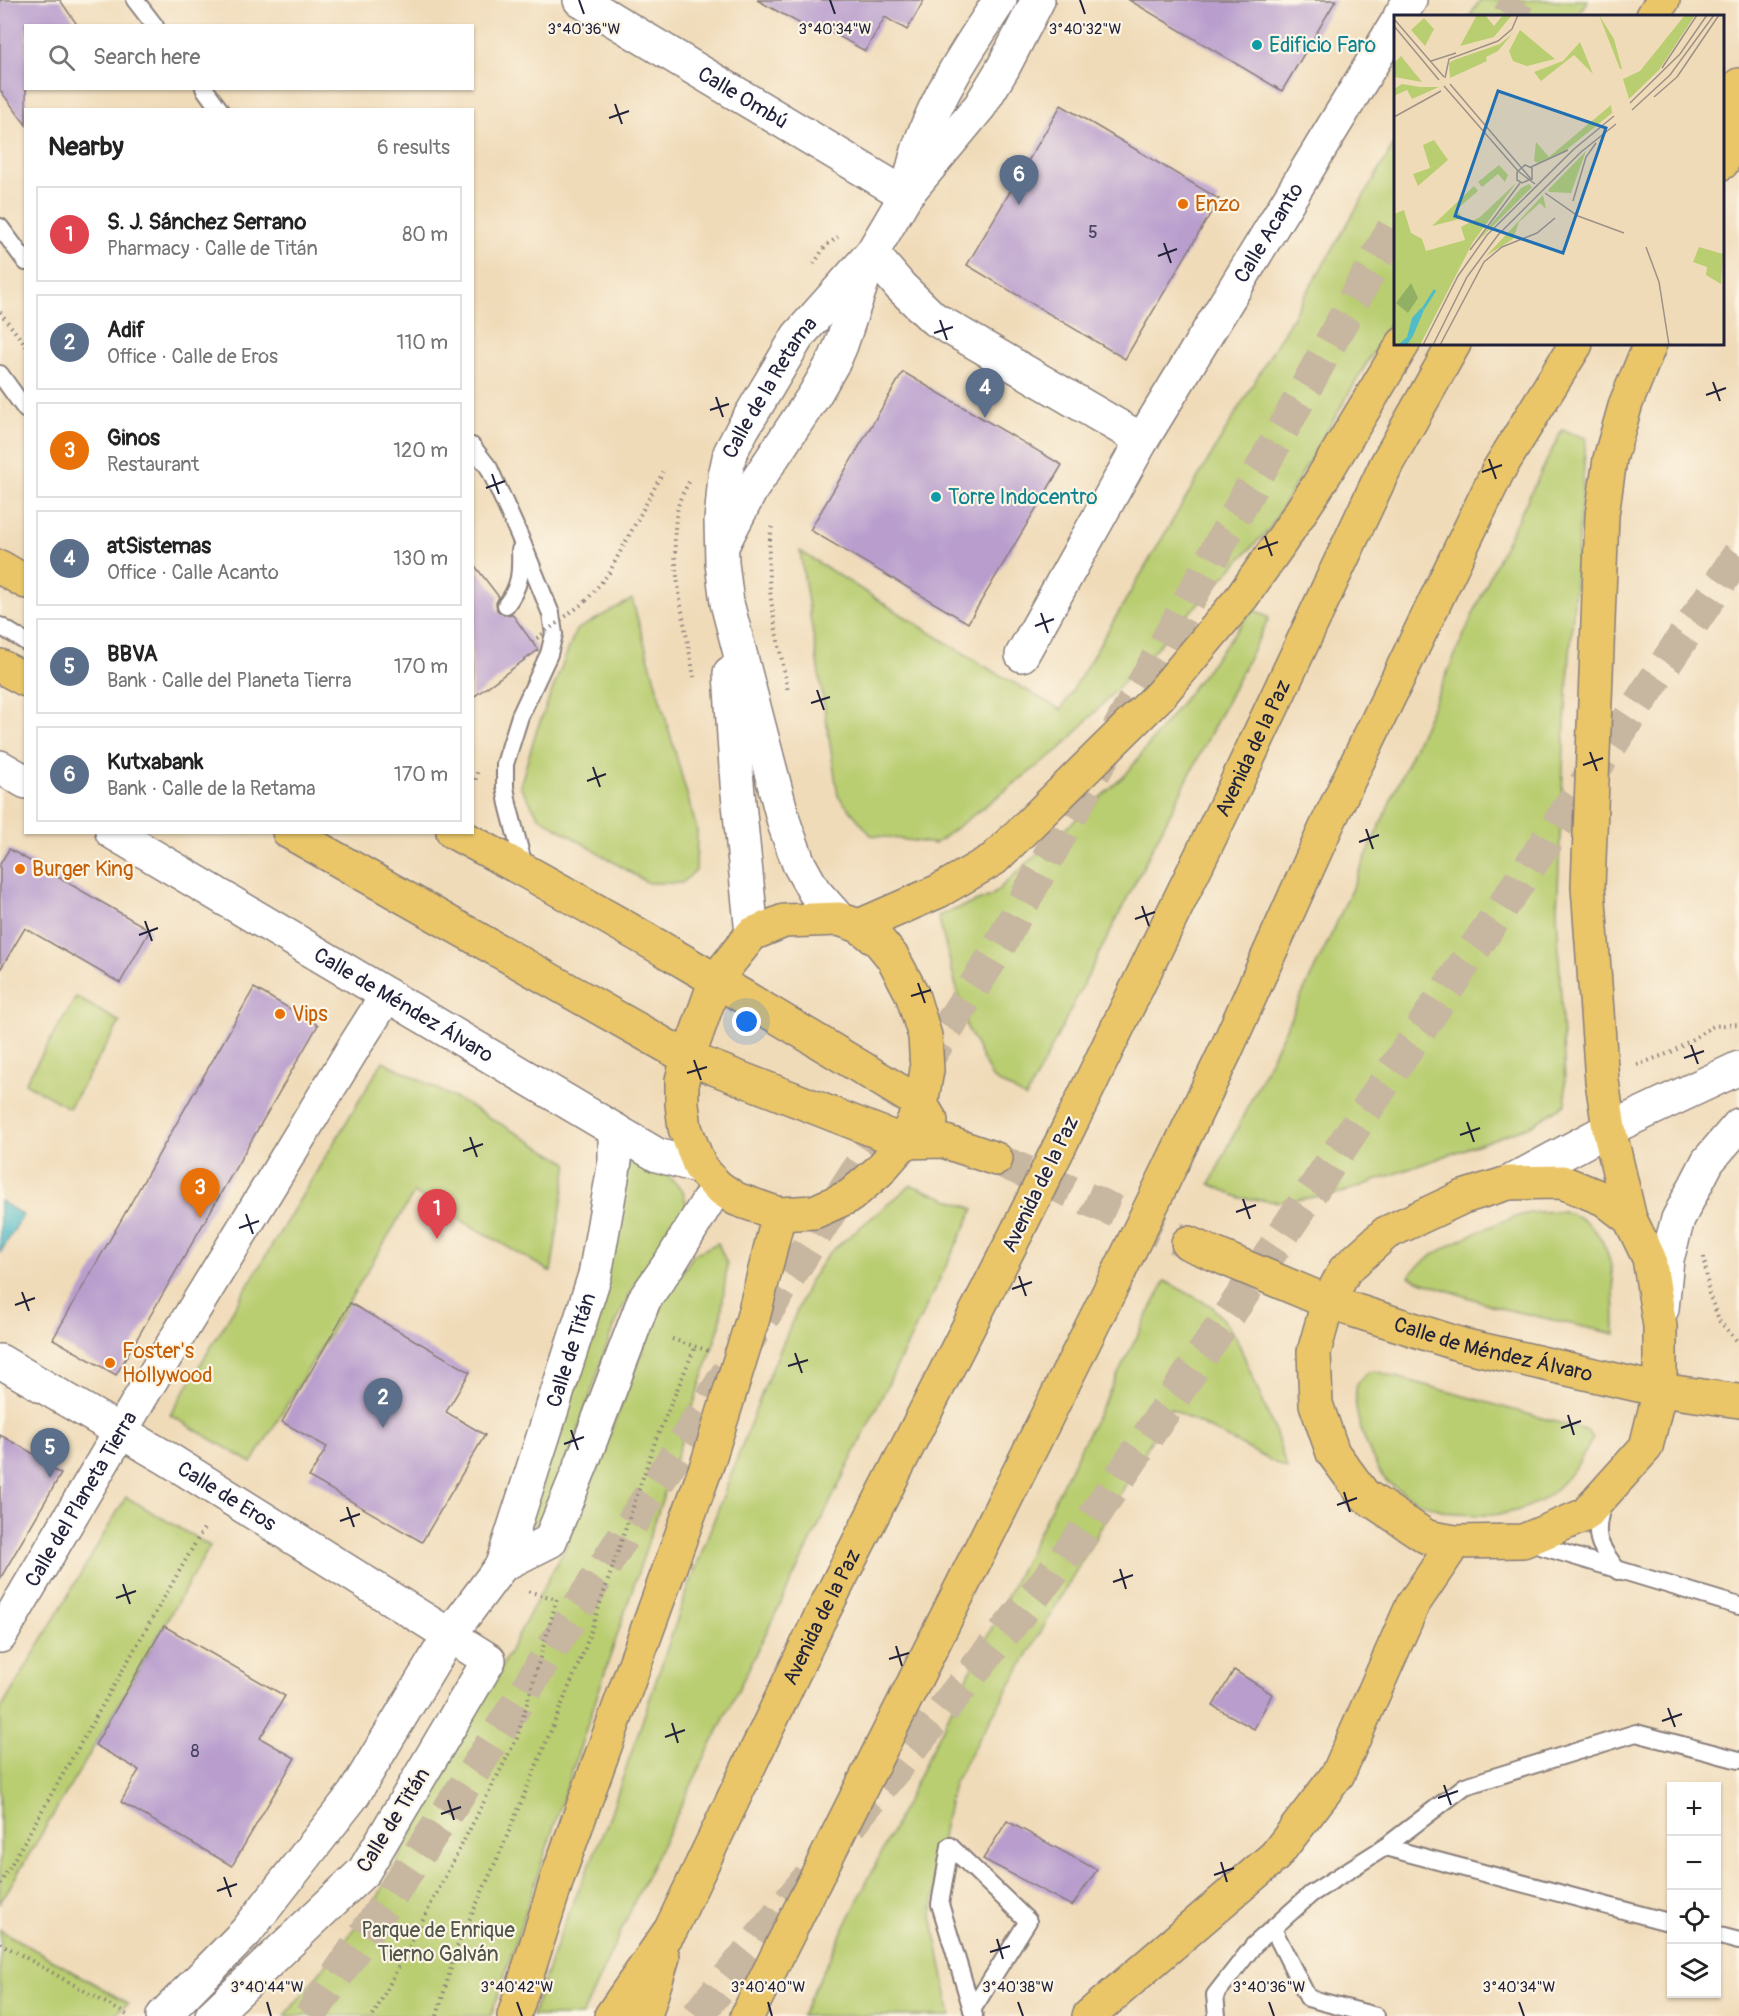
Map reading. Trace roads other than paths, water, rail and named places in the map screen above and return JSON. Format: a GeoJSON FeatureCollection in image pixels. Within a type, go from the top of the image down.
{"type":"FeatureCollection","features":[{"type":"Feature","properties":{"kind":"main road"},"geometry":{"type":"LineString","coordinates":[[1654,15],[1664,0]]}},
{"type":"Feature","properties":{"kind":"main road"},"geometry":{"type":"LineString","coordinates":[[1724,108],[1739,85]]}},
{"type":"Feature","properties":{"kind":"main road"},"geometry":{"type":"LineString","coordinates":[[1724,158],[1739,122]]}},
{"type":"Feature","properties":{"kind":"main road"},"geometry":{"type":"LineString","coordinates":[[708,1176],[685,1128],[682,1080],[716,979],[752,934],[784,921],[849,923],[939,891],[994,859],[1160,695],[1242,597],[1317,487],[1402,345]]}},
{"type":"Feature","properties":{"kind":"main road","name":"Avenida de la Paz"},"geometry":{"type":"LineString","coordinates":[[611,2016],[671,1929],[818,1622],[1073,1119],[1234,788],[1387,463],[1453,345]]}},
{"type":"Feature","properties":{"kind":"main road"},"geometry":{"type":"LineString","coordinates":[[747,2016],[1173,1161],[1226,1050],[1327,825],[1498,471],[1575,345]]}},
{"type":"Feature","properties":{"kind":"main road"},"geometry":{"type":"LineString","coordinates":[[1630,1220],[1604,1199],[1562,1182],[1508,1183],[1463,1197],[1386,1233],[1345,1270],[1328,1302],[1314,1352],[1316,1404],[1333,1453],[1364,1494],[1426,1537],[1455,1542],[1523,1541],[1585,1515],[1646,1448],[1660,1390],[1660,1326],[1649,1258],[1630,1220],[1609,1129],[1602,1081],[1588,887],[1602,515],[1610,459],[1626,403],[1650,345]]}},
{"type":"Feature","properties":{"kind":"main road"},"geometry":{"type":"LineString","coordinates":[[0,567],[24,581]]}},
{"type":"Feature","properties":{"kind":"main road"},"geometry":{"type":"LineString","coordinates":[[0,666],[24,679]]}},
{"type":"Feature","properties":{"kind":"main road"},"geometry":{"type":"LineString","coordinates":[[293,834],[688,1058],[904,1142],[943,1141],[996,1159]]}},
{"type":"Feature","properties":{"kind":"main road"},"geometry":{"type":"LineString","coordinates":[[457,834],[716,979],[921,1104],[943,1141]]}},
{"type":"Feature","properties":{"kind":"main road","name":"Calle de Méndez Álvaro"},"geometry":{"type":"LineString","coordinates":[[708,1176],[736,1200],[779,1214],[814,1212],[850,1196],[879,1171],[904,1142],[921,1104],[927,1070],[925,1036],[912,994],[893,958],[879,941],[849,923]]}},
{"type":"Feature","properties":{"kind":"main road"},"geometry":{"type":"LineString","coordinates":[[514,2016],[558,1876],[708,1462],[753,1318],[779,1214]]}},
{"type":"Feature","properties":{"kind":"main road","name":"Calle de Méndez Álvaro"},"geometry":{"type":"LineString","coordinates":[[1188,1243],[1328,1302],[1462,1345],[1660,1390],[1739,1401]]}},
{"type":"Feature","properties":{"kind":"main road"},"geometry":{"type":"LineString","coordinates":[[1089,2016],[1275,1856],[1282,1847],[1338,1774],[1413,1604],[1455,1542]]}},
{"type":"Feature","properties":{"kind":"main road"},"geometry":{"type":"LineString","coordinates":[[645,2016],[671,1929]]}},
{"type":"Feature","properties":{"kind":"street","name":"Calle Ombú"},"geometry":{"type":"LineString","coordinates":[[580,0],[906,195]]}},
{"type":"Feature","properties":{"kind":"street","name":"Calle de la Retama"},"geometry":{"type":"LineString","coordinates":[[906,195],[920,144],[936,107],[968,48],[1000,0]]}},
{"type":"Feature","properties":{"kind":"street","name":"Calle de la Retama"},"geometry":{"type":"LineString","coordinates":[[752,934],[737,783],[727,603],[722,563],[722,495],[730,453],[798,336],[872,252],[906,195],[980,106],[1003,68],[1038,0]]}},
{"type":"Feature","properties":{"kind":"street"},"geometry":{"type":"LineString","coordinates":[[1401,15],[1410,0]]}},
{"type":"Feature","properties":{"kind":"street","name":"Calle Acanto"},"geometry":{"type":"LineString","coordinates":[[1022,656],[1142,440],[1394,26]]}},
{"type":"Feature","properties":{"kind":"street","name":"Calle de la Retama"},"geometry":{"type":"LineString","coordinates":[[722,546],[751,490],[815,394],[835,359],[872,252]]}},
{"type":"Feature","properties":{"kind":"street"},"geometry":{"type":"LineString","coordinates":[[872,252],[900,286],[933,318],[1142,440]]}},
{"type":"Feature","properties":{"kind":"street","name":"Calle de la Retama"},"geometry":{"type":"LineString","coordinates":[[727,603],[785,826],[799,864],[814,891],[849,923]]}},
{"type":"Feature","properties":{"kind":"street","name":"Calle de Méndez Álvaro"},"geometry":{"type":"LineString","coordinates":[[115,834],[657,1155],[708,1176]]}},
{"type":"Feature","properties":{"kind":"street","name":"Calle del Planeta Tierra"},"geometry":{"type":"LineString","coordinates":[[0,1636],[347,1057],[387,995]]}},
{"type":"Feature","properties":{"kind":"street"},"geometry":{"type":"LineString","coordinates":[[1508,1183],[1609,1129],[1739,1068]]}},
{"type":"Feature","properties":{"kind":"street"},"geometry":{"type":"LineString","coordinates":[[1660,1326],[1667,1259],[1678,1219],[1708,1161],[1739,1125]]}},
{"type":"Feature","properties":{"kind":"street","name":"Calle de Titán"},"geometry":{"type":"LineString","coordinates":[[512,1578],[595,1275],[615,1161],[615,1130]]}},
{"type":"Feature","properties":{"kind":"street","name":"Calle de Titán"},"geometry":{"type":"LineString","coordinates":[[163,2016],[246,1932],[354,1794],[449,1636],[550,1541],[582,1464],[644,1300],[672,1260],[708,1176]]}},
{"type":"Feature","properties":{"kind":"street","name":"Calle de Eros"},"geometry":{"type":"LineString","coordinates":[[0,1361],[168,1459],[449,1636]]}},
{"type":"Feature","properties":{"kind":"street","name":"Calle de Titán"},"geometry":{"type":"LineString","coordinates":[[212,2016],[364,1871],[489,1660],[449,1636]]}},
{"type":"Feature","properties":{"kind":"lane"},"geometry":{"type":"LineString","coordinates":[[135,0],[153,24]]}},
{"type":"Feature","properties":{"kind":"lane"},"geometry":{"type":"LineString","coordinates":[[205,90],[219,108]]}},
{"type":"Feature","properties":{"kind":"lane"},"geometry":{"type":"LineString","coordinates":[[0,227],[24,259]]}},
{"type":"Feature","properties":{"kind":"lane"},"geometry":{"type":"LineString","coordinates":[[2,384],[24,408]]}},
{"type":"Feature","properties":{"kind":"lane"},"geometry":{"type":"LineString","coordinates":[[474,449],[489,468],[519,535],[551,614],[554,634],[549,654],[520,716],[505,764],[508,804],[525,871]]}},
{"type":"Feature","properties":{"kind":"lane"},"geometry":{"type":"LineString","coordinates":[[506,605],[516,592],[521,568],[519,535]]}},
{"type":"Feature","properties":{"kind":"lane"},"geometry":{"type":"LineString","coordinates":[[0,626],[24,641]]}},
{"type":"Feature","properties":{"kind":"lane"},"geometry":{"type":"LineString","coordinates":[[1608,1491],[1598,1518],[1599,1545],[1618,1571]]}},
{"type":"Feature","properties":{"kind":"lane"},"geometry":{"type":"LineString","coordinates":[[1523,1541],[1739,1606]]}},
{"type":"Feature","properties":{"kind":"lane"},"geometry":{"type":"LineString","coordinates":[[1217,2016],[1215,1995],[1254,1945],[1311,1894],[1385,1847],[1465,1786],[1636,1733],[1739,1760]]}},
{"type":"Feature","properties":{"kind":"lane"},"geometry":{"type":"LineString","coordinates":[[950,1846],[1028,1922],[973,2013],[940,1904],[950,1846]]}},
{"type":"Feature","properties":{"kind":"lane"},"geometry":{"type":"LineString","coordinates":[[1385,1847],[1667,1922]]}},
{"type":"Feature","properties":{"kind":"lane"},"geometry":{"type":"LineString","coordinates":[[1273,1929],[1308,1998],[1376,2016]]}},
{"type":"Feature","properties":{"kind":"lane"},"geometry":{"type":"LineString","coordinates":[[1721,1936],[1739,1941]]}},
{"type":"Feature","properties":{"kind":"water"},"geometry":{"type":"Polygon","coordinates":[[[0,1201],[23,1215],[0,1253],[0,1201]]]}},
{"type":"Feature","properties":{"kind":"tunnel"},"geometry":{"type":"LineString","coordinates":[[1510,15],[1518,0]]}},
{"type":"Feature","properties":{"kind":"tunnel"},"geometry":{"type":"LineString","coordinates":[[310,2016],[463,1788],[996,952],[1394,227]]}},
{"type":"Feature","properties":{"kind":"tunnel"},"geometry":{"type":"LineString","coordinates":[[850,1825],[1074,1546],[1739,554]]}},
{"type":"Feature","properties":{"kind":"tunnel"},"geometry":{"type":"LineString","coordinates":[[996,1159],[1188,1243]]}},
{"type":"Feature","properties":{"kind":"tunnel"},"geometry":{"type":"LineString","coordinates":[[697,2016],[809,1877]]}},
{"type":"Feature","properties":{"kind":"place","name":"Edificio Faro"},"geometry":{"type":"Point","coordinates":[1257,45]}},
{"type":"Feature","properties":{"kind":"place","name":"Enzo"},"geometry":{"type":"Point","coordinates":[1183,204]}},
{"type":"Feature","properties":{"kind":"place","name":"Kutxabank"},"geometry":{"type":"Point","coordinates":[1019,205]}},
{"type":"Feature","properties":{"kind":"place","name":"atSistemas"},"geometry":{"type":"Point","coordinates":[985,418]}},
{"type":"Feature","properties":{"kind":"place","name":"Torre Indocentro"},"geometry":{"type":"Point","coordinates":[936,497]}},
{"type":"Feature","properties":{"kind":"place","name":"Burger King"},"geometry":{"type":"Point","coordinates":[20,869]}},
{"type":"Feature","properties":{"kind":"place","name":"Vips"},"geometry":{"type":"Point","coordinates":[280,1014]}},
{"type":"Feature","properties":{"kind":"place","name":"Ginos"},"geometry":{"type":"Point","coordinates":[200,1218]}},
{"type":"Feature","properties":{"kind":"place","name":"S. J. Sánchez Serrano"},"geometry":{"type":"Point","coordinates":[437,1239]}},
{"type":"Feature","properties":{"kind":"place","name":"Foster's Hollywood"},"geometry":{"type":"Point","coordinates":[110,1363]}},
{"type":"Feature","properties":{"kind":"place","name":"Adif"},"geometry":{"type":"Point","coordinates":[383,1428]}},
{"type":"Feature","properties":{"kind":"place","name":"BBVA"},"geometry":{"type":"Point","coordinates":[50,1478]}},
{"type":"Feature","properties":{"kind":"park label","name":"Parque de Enrique Tierno Galván"},"geometry":{"type":"Point","coordinates":[438,1942]}}]}
